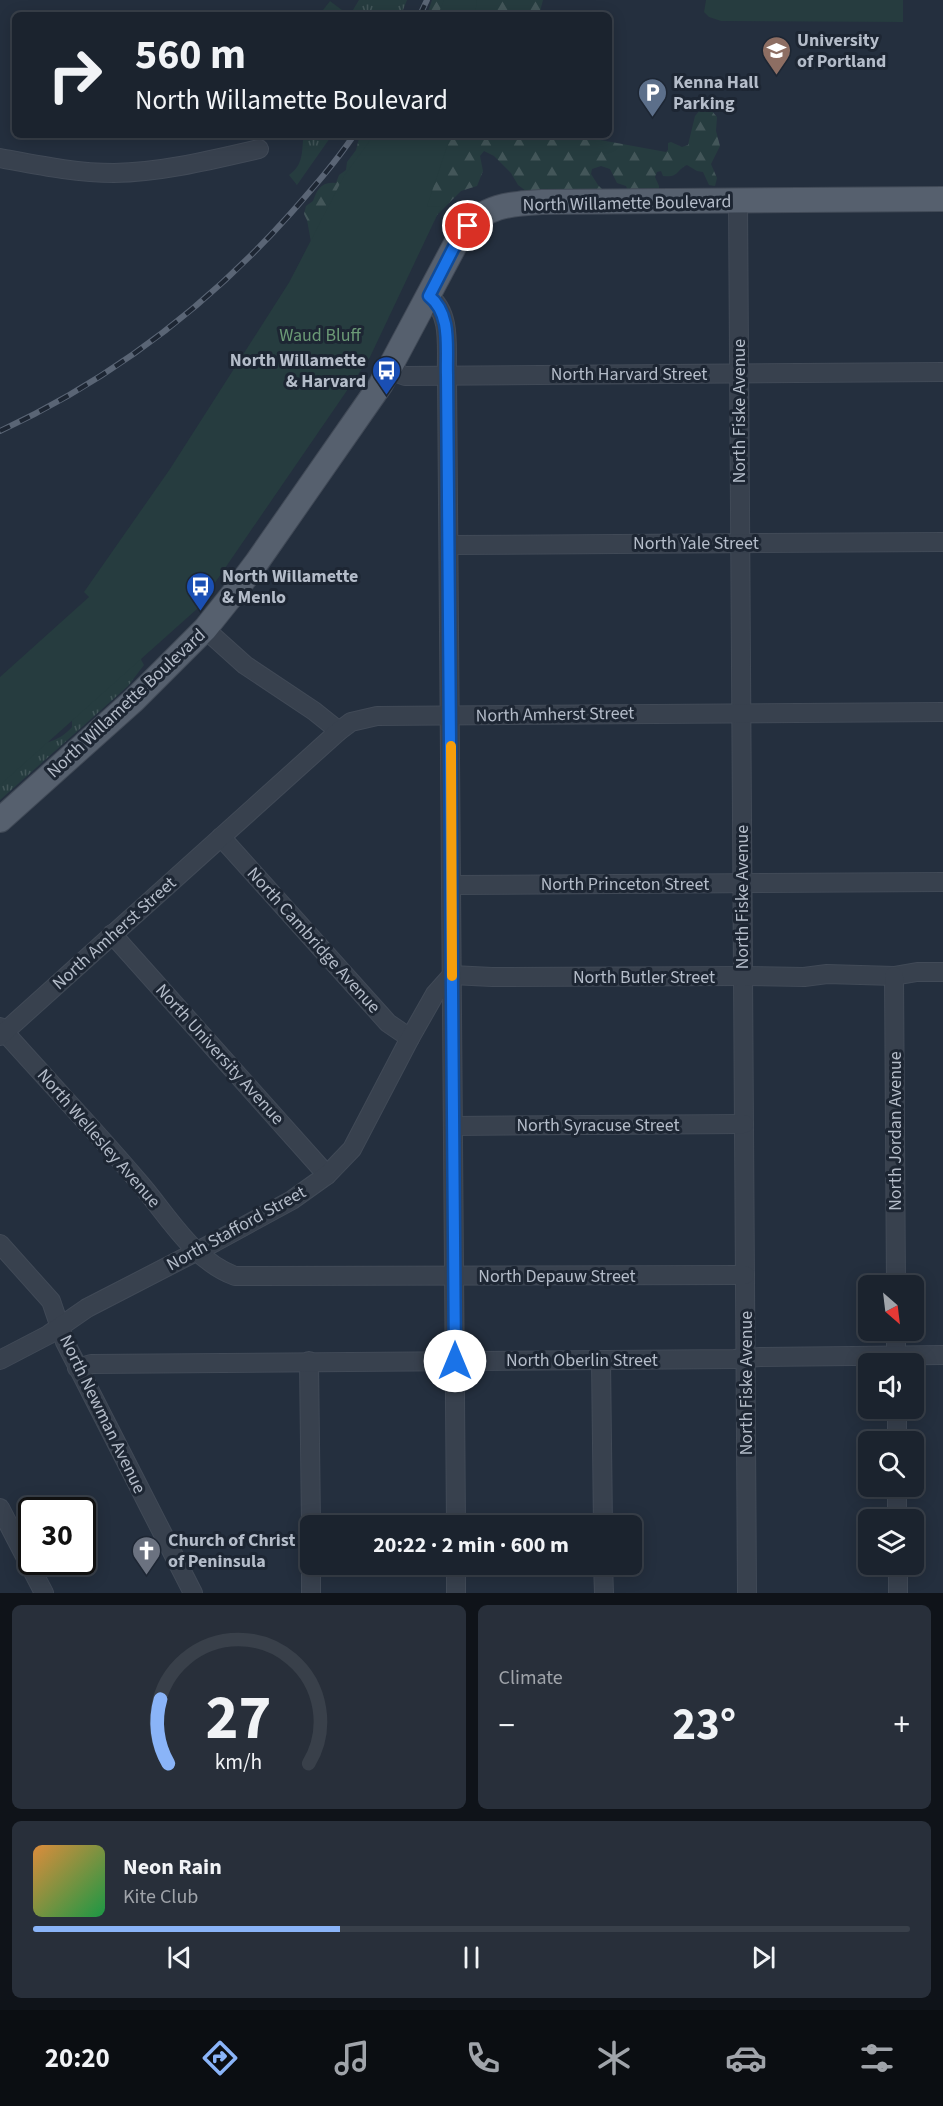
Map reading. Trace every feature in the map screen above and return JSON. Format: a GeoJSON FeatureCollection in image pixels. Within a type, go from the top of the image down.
{"type":"FeatureCollection","features":[{"type":"Feature","properties":{"kind":"main road","name":"North Willamette Boulevard"},"geometry":{"type":"LineString","coordinates":[[0,820],[134,700],[205,629],[257,562],[389,370],[462,232],[479,215],[496,208],[543,202],[943,199]]}},
{"type":"Feature","properties":{"kind":"street"},"geometry":{"type":"LineString","coordinates":[[0,158],[83,171],[131,172],[173,167],[259,149]]}},
{"type":"Feature","properties":{"kind":"street","name":"North Fiske Avenue"},"geometry":{"type":"LineString","coordinates":[[738,201],[747,1593]]}},
{"type":"Feature","properties":{"kind":"street"},"geometry":{"type":"LineString","coordinates":[[429,296],[438,305],[444,318],[447,375],[456,1515]]}},
{"type":"Feature","properties":{"kind":"street","name":"North Harvard Street"},"geometry":{"type":"LineString","coordinates":[[389,370],[402,375],[943,372]]}},
{"type":"Feature","properties":{"kind":"street","name":"North Yale Street"},"geometry":{"type":"LineString","coordinates":[[449,545],[943,542]]}},
{"type":"Feature","properties":{"kind":"street"},"geometry":{"type":"LineString","coordinates":[[205,629],[245,665],[314,711],[339,731]]}},
{"type":"Feature","properties":{"kind":"street","name":"North Amherst Street"},"geometry":{"type":"LineString","coordinates":[[2,1032],[351,722],[377,716],[943,712]]}},
{"type":"Feature","properties":{"kind":"street","name":"North Cambridge Avenue"},"geometry":{"type":"LineString","coordinates":[[221,837],[388,1023],[410,1038]]}},
{"type":"Feature","properties":{"kind":"street","name":"North Princeton Street"},"geometry":{"type":"LineString","coordinates":[[452,885],[943,882]]}},
{"type":"Feature","properties":{"kind":"street","name":"North University Avenue"},"geometry":{"type":"LineString","coordinates":[[112,934],[327,1175]]}},
{"type":"Feature","properties":{"kind":"street","name":"North Butler Street"},"geometry":{"type":"LineString","coordinates":[[452,975],[804,978],[828,974],[894,976],[917,972],[943,972]]}},
{"type":"Feature","properties":{"kind":"street","name":"North Stafford Street"},"geometry":{"type":"LineString","coordinates":[[0,1360],[60,1327],[87,1308],[292,1200],[327,1175],[352,1149],[435,994],[452,975]]}},
{"type":"Feature","properties":{"kind":"street","name":"North Jordan Avenue"},"geometry":{"type":"LineString","coordinates":[[894,976],[896,1275]]}},
{"type":"Feature","properties":{"kind":"street","name":"North Wellesley Avenue"},"geometry":{"type":"LineString","coordinates":[[2,1032],[138,1180],[196,1251]]}},
{"type":"Feature","properties":{"kind":"street","name":"North Syracuse Street"},"geometry":{"type":"LineString","coordinates":[[453,1126],[744,1124]]}},
{"type":"Feature","properties":{"kind":"street","name":"North Newman Avenue"},"geometry":{"type":"LineString","coordinates":[[0,1244],[51,1301],[77,1368],[193,1593]]}},
{"type":"Feature","properties":{"kind":"street","name":"North Depauw Street"},"geometry":{"type":"LineString","coordinates":[[196,1251],[226,1273],[244,1277],[745,1275]]}},
{"type":"Feature","properties":{"kind":"street","name":"North Oberlin Street"},"geometry":{"type":"LineString","coordinates":[[924,1357],[943,1355]]}},
{"type":"Feature","properties":{"kind":"street","name":"North Oberlin Street"},"geometry":{"type":"LineString","coordinates":[[77,1368],[92,1364],[309,1361],[745,1358],[858,1359]]}},
{"type":"Feature","properties":{"kind":"street"},"geometry":{"type":"LineString","coordinates":[[601,1360],[603,1515]]}},
{"type":"Feature","properties":{"kind":"street"},"geometry":{"type":"LineString","coordinates":[[309,1361],[311,1515]]}},
{"type":"Feature","properties":{"kind":"street"},"geometry":{"type":"LineString","coordinates":[[0,1508],[44,1593]]}},
{"type":"Feature","properties":{"kind":"street"},"geometry":{"type":"LineString","coordinates":[[311,1575],[311,1593]]}},
{"type":"Feature","properties":{"kind":"street"},"geometry":{"type":"LineString","coordinates":[[456,1575],[456,1593]]}},
{"type":"Feature","properties":{"kind":"street"},"geometry":{"type":"LineString","coordinates":[[603,1575],[604,1593]]}},
{"type":"Feature","properties":{"kind":"street"},"geometry":{"type":"LineString","coordinates":[[898,1575],[898,1593]]}},
{"type":"Feature","properties":{"kind":"green space"},"geometry":{"type":"Polygon","coordinates":[[[359,0],[407,0],[402,12],[352,12],[359,0]]]}},
{"type":"Feature","properties":{"kind":"green space"},"geometry":{"type":"Polygon","coordinates":[[[432,0],[543,0],[540,12],[428,12],[432,0]]]}},
{"type":"Feature","properties":{"kind":"green space"},"geometry":{"type":"Polygon","coordinates":[[[444,0],[477,0],[475,12],[439,12],[444,0]]]}},
{"type":"Feature","properties":{"kind":"green space"},"geometry":{"type":"Polygon","coordinates":[[[706,0],[903,0],[903,22],[721,21],[709,17],[704,12],[706,0]]]}},
{"type":"Feature","properties":{"kind":"green space"},"geometry":{"type":"Polygon","coordinates":[[[330,1],[345,12],[321,12],[330,1]]]}},
{"type":"Feature","properties":{"kind":"green space"},"geometry":{"type":"Polygon","coordinates":[[[701,109],[712,111],[717,117],[716,131],[720,146],[711,164],[717,178],[715,186],[709,185],[703,172],[687,165],[672,176],[663,176],[661,171],[657,172],[655,177],[659,190],[628,191],[626,186],[617,183],[610,169],[601,166],[592,169],[591,174],[605,192],[580,193],[576,189],[526,191],[518,185],[511,173],[494,156],[484,151],[480,156],[483,171],[477,186],[461,191],[425,227],[290,281],[311,242],[304,214],[306,206],[313,201],[320,187],[327,183],[336,183],[339,175],[346,170],[347,162],[356,150],[359,138],[589,138],[666,152],[668,143],[671,142],[682,147],[688,145],[695,116],[701,109]]]}},
{"type":"Feature","properties":{"kind":"green space"},"geometry":{"type":"Polygon","coordinates":[[[305,138],[330,138],[297,185],[289,175],[299,164],[303,140],[305,138]]]}},
{"type":"Feature","properties":{"kind":"green space","name":"Waud Bluff"},"geometry":{"type":"Polygon","coordinates":[[[372,138],[450,138],[427,206],[441,207],[370,357],[197,609],[0,785],[0,677],[89,597],[84,592],[170,469],[290,281],[344,176],[372,138]]]}},
{"type":"Feature","properties":{"kind":"green space"},"geometry":{"type":"Polygon","coordinates":[[[139,656],[144,665],[128,686],[0,800],[0,744],[39,744],[65,734],[72,727],[72,720],[139,656]]]}},
{"type":"Feature","properties":{"kind":"railway"},"geometry":{"type":"LineString","coordinates":[[421,12],[427,0]]}},
{"type":"Feature","properties":{"kind":"railway"},"geometry":{"type":"LineString","coordinates":[[0,431],[81,388],[157,337],[192,309],[260,247],[332,165],[352,138]]}},
{"type":"Feature","properties":{"kind":"slow traffic"},"geometry":{"type":"LineString","coordinates":[[451,746],[452,976]]}},
{"type":"Feature","properties":{"kind":"place","name":"University of Portland"},"geometry":{"type":"Point","coordinates":[776,76]}},
{"type":"Feature","properties":{"kind":"place","name":"Kenna Hall Parking"},"geometry":{"type":"Point","coordinates":[652,118]}},
{"type":"Feature","properties":{"kind":"place","name":"North Willamette & Harvard"},"geometry":{"type":"Point","coordinates":[387,396]}},
{"type":"Feature","properties":{"kind":"place","name":"North Willamette & Menlo"},"geometry":{"type":"Point","coordinates":[201,612]}},
{"type":"Feature","properties":{"kind":"place","name":"Church of Christ of Peninsula"},"geometry":{"type":"Point","coordinates":[147,1576]}},
{"type":"Feature","properties":{"kind":"route"},"geometry":{"type":"LineString","coordinates":[[455,1361],[447,375],[444,318],[438,305],[429,296],[462,232],[468,226]]}}]}
